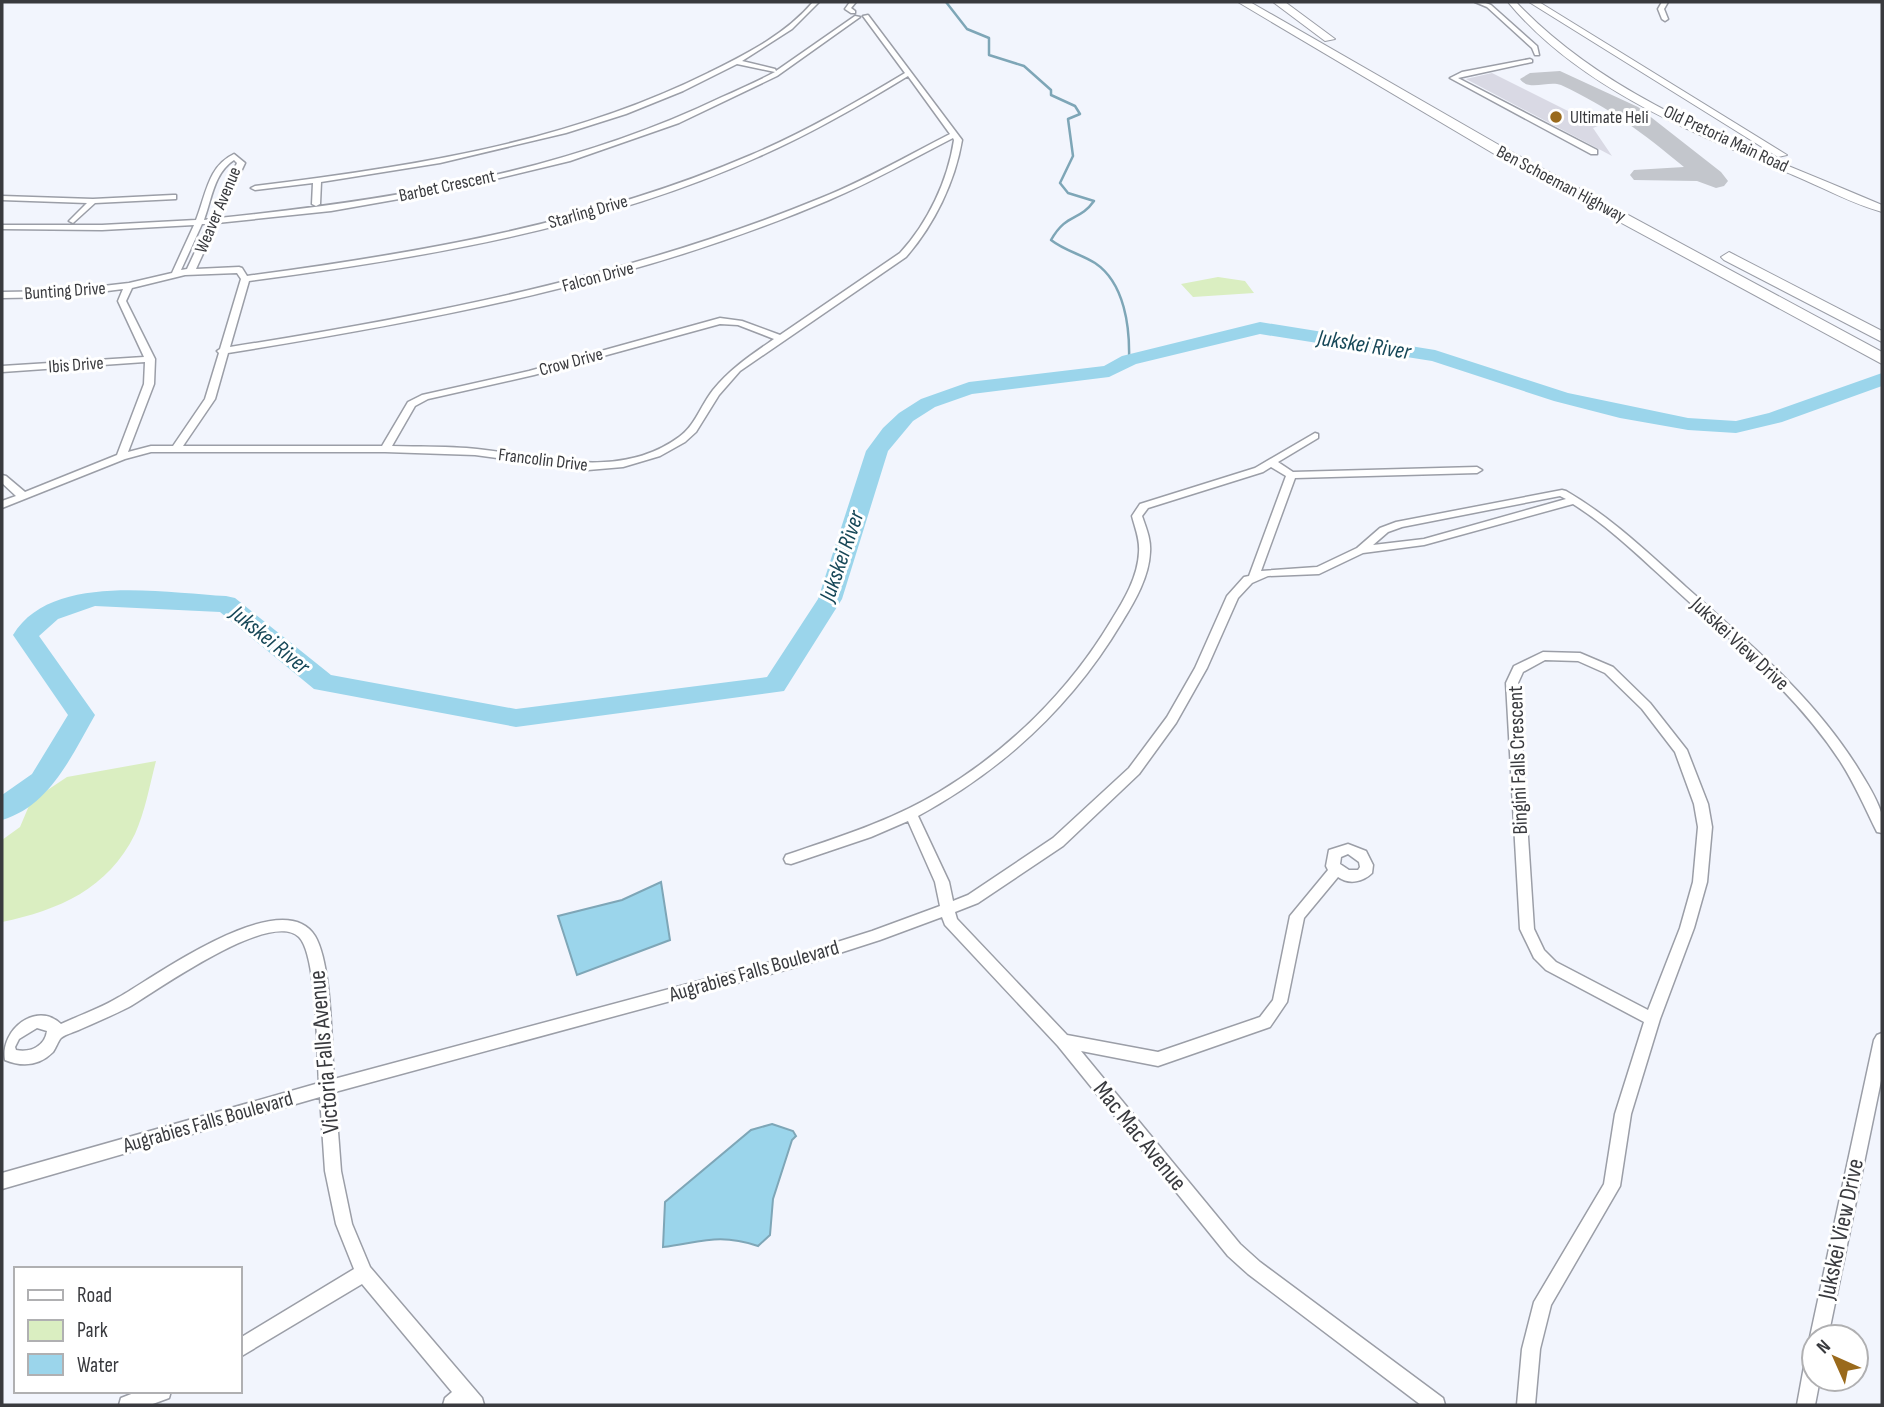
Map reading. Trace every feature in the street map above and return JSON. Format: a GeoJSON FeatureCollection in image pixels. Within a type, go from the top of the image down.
{"type":"FeatureCollection","features":[{"type":"Feature","properties":{"kind":"highway","name":"Ben Schoeman Highway"},"geometry":{"type":"LineString","coordinates":[[1243,2],[1501,152],[1882,359]]}},
{"type":"Feature","properties":{"kind":"highway","name":"Ben Schoeman Highway"},"geometry":{"type":"LineString","coordinates":[[1267,2],[1334,42],[1695,240]]}},
{"type":"Feature","properties":{"kind":"highway"},"geometry":{"type":"LineString","coordinates":[[1278,2],[1334,42]]}},
{"type":"Feature","properties":{"kind":"highway"},"geometry":{"type":"LineString","coordinates":[[1719,252],[1882,337]]}},
{"type":"Feature","properties":{"kind":"main road"},"geometry":{"type":"LineString","coordinates":[[1513,3],[1534,3]]}},
{"type":"Feature","properties":{"kind":"main road","name":"Old Pretoria Main Road"},"geometry":{"type":"LineString","coordinates":[[1513,3],[1545,37],[1633,94],[1707,131],[1882,209]]}},
{"type":"Feature","properties":{"kind":"main road","name":"Old Pretoria Main Road"},"geometry":{"type":"LineString","coordinates":[[1534,3],[1678,93],[1846,192]]}},
{"type":"Feature","properties":{"kind":"street"},"geometry":{"type":"LineString","coordinates":[[255,188],[317,181],[439,160],[553,133],[633,108],[736,62],[779,36],[816,2]]}},
{"type":"Feature","properties":{"kind":"street"},"geometry":{"type":"LineString","coordinates":[[853,2],[848,9],[853,15],[866,16],[954,134]]}},
{"type":"Feature","properties":{"kind":"street"},"geometry":{"type":"LineString","coordinates":[[1478,2],[1499,13],[1535,47],[1537,54],[1524,55],[1530,61],[1518,65],[1462,74],[1453,78],[1594,152]]}},
{"type":"Feature","properties":{"kind":"street"},"geometry":{"type":"LineString","coordinates":[[1665,2],[1661,9],[1665,19]]}},
{"type":"Feature","properties":{"kind":"street","name":"Barbet Crescent"},"geometry":{"type":"LineString","coordinates":[[681,117],[773,70],[853,15]]}},
{"type":"Feature","properties":{"kind":"street","name":"Barbet Crescent"},"geometry":{"type":"LineString","coordinates":[[2,222],[16,225],[199,220],[377,198],[499,172],[608,143],[681,117],[768,80],[821,48],[853,15]]}},
{"type":"Feature","properties":{"kind":"street"},"geometry":{"type":"LineString","coordinates":[[736,62],[773,70]]}},
{"type":"Feature","properties":{"kind":"street","name":"Starling Drive"},"geometry":{"type":"LineString","coordinates":[[245,279],[482,240],[633,200],[712,173],[797,138],[841,116],[907,74]]}},
{"type":"Feature","properties":{"kind":"street"},"geometry":{"type":"LineString","coordinates":[[758,78],[768,80]]}},
{"type":"Feature","properties":{"kind":"street","name":"Francolin Drive"},"geometry":{"type":"LineString","coordinates":[[2,505],[121,457],[151,449],[177,447],[475,452],[588,467],[638,460],[682,440],[693,430],[715,394],[737,369],[914,244],[958,148],[954,134]]}},
{"type":"Feature","properties":{"kind":"street","name":"Falcon Drive"},"geometry":{"type":"LineString","coordinates":[[222,351],[448,313],[606,275],[684,252],[790,214],[866,181],[954,134]]}},
{"type":"Feature","properties":{"kind":"street","name":"Weaver Avenue"},"geometry":{"type":"LineString","coordinates":[[176,274],[213,180],[221,165],[234,156],[241,163],[190,272]]}},
{"type":"Feature","properties":{"kind":"street"},"geometry":{"type":"LineString","coordinates":[[316,204],[317,181]]}},
{"type":"Feature","properties":{"kind":"street"},"geometry":{"type":"LineString","coordinates":[[2,198],[93,201],[173,197]]}},
{"type":"Feature","properties":{"kind":"street","name":"Barbet Crescent"},"geometry":{"type":"LineString","coordinates":[[215,218],[377,198]]}},
{"type":"Feature","properties":{"kind":"street"},"geometry":{"type":"LineString","coordinates":[[73,221],[93,201]]}},
{"type":"Feature","properties":{"kind":"street","name":"Barbet Crescent"},"geometry":{"type":"LineString","coordinates":[[2,228],[73,221],[199,220]]}},
{"type":"Feature","properties":{"kind":"street","name":"Weaver Avenue"},"geometry":{"type":"LineString","coordinates":[[129,286],[176,274],[226,268],[239,270],[245,279]]}},
{"type":"Feature","properties":{"kind":"street"},"geometry":{"type":"LineString","coordinates":[[177,447],[210,399],[245,279]]}},
{"type":"Feature","properties":{"kind":"street"},"geometry":{"type":"LineString","coordinates":[[121,457],[149,384],[150,359],[122,301],[129,286]]}},
{"type":"Feature","properties":{"kind":"street","name":"Bunting Drive"},"geometry":{"type":"LineString","coordinates":[[2,295],[129,286]]}},
{"type":"Feature","properties":{"kind":"street","name":"Crow Drive"},"geometry":{"type":"LineString","coordinates":[[385,449],[411,404],[425,397],[531,373],[720,321],[738,323],[779,338]]}},
{"type":"Feature","properties":{"kind":"street","name":"Ibis Drive"},"geometry":{"type":"LineString","coordinates":[[2,369],[150,359]]}},
{"type":"Feature","properties":{"kind":"street"},"geometry":{"type":"LineString","coordinates":[[791,859],[911,814],[1001,754],[1055,706],[1095,659],[1128,602],[1144,558],[1145,545],[1137,516],[1139,511],[1151,502],[1240,477],[1274,464],[1315,436]]}},
{"type":"Feature","properties":{"kind":"street"},"geometry":{"type":"LineString","coordinates":[[1274,464],[1291,475],[1477,470]]}},
{"type":"Feature","properties":{"kind":"street"},"geometry":{"type":"LineString","coordinates":[[1291,475],[1254,575],[1319,570],[1361,550],[1384,530],[1438,517],[1454,533]]}},
{"type":"Feature","properties":{"kind":"street"},"geometry":{"type":"LineString","coordinates":[[2,478],[24,497]]}},
{"type":"Feature","properties":{"kind":"street","name":"Jukskei View Drive"},"geometry":{"type":"LineString","coordinates":[[1438,517],[1562,493],[1575,500],[1606,522],[1768,667],[1805,706],[1856,774],[1882,828]]}},
{"type":"Feature","properties":{"kind":"street"},"geometry":{"type":"LineString","coordinates":[[1361,550],[1413,544],[1575,500]]}},
{"type":"Feature","properties":{"kind":"street","name":"Augrabies Falls Boulevard"},"geometry":{"type":"LineString","coordinates":[[2,1181],[329,1087],[796,961],[946,911],[973,898],[1027,865],[1084,820],[1135,771],[1172,720],[1201,668],[1233,596],[1254,575]]}},
{"type":"Feature","properties":{"kind":"street","name":"Bingini Falls Crescent"},"geometry":{"type":"LineString","coordinates":[[1526,1405],[1536,1321],[1543,1302],[1612,1186],[1623,1114],[1652,1019],[1687,928],[1705,854],[1702,804],[1681,750],[1665,727],[1623,681],[1609,670],[1580,657],[1562,654],[1543,656],[1518,669],[1512,682],[1527,929],[1539,954],[1551,966],[1652,1019]]}},
{"type":"Feature","properties":{"kind":"street","name":"Mac Mac Avenue"},"geometry":{"type":"LineString","coordinates":[[911,814],[942,882],[946,911],[957,931],[1063,1041],[1234,1250],[1254,1268],[1436,1405]]}},
{"type":"Feature","properties":{"kind":"street"},"geometry":{"type":"LineString","coordinates":[[1063,1041],[1158,1059],[1265,1023],[1280,1002],[1297,916],[1336,870]]}},
{"type":"Feature","properties":{"kind":"street","name":"Victoria Falls Avenue"},"geometry":{"type":"LineString","coordinates":[[55,1034],[124,1002],[231,941],[272,925],[288,925],[309,938],[315,951],[329,1087],[333,1171],[344,1224],[364,1273],[464,1401]]}},
{"type":"Feature","properties":{"kind":"street","name":"Jukskei View Drive"},"geometry":{"type":"LineString","coordinates":[[1822,1323],[1882,1040]]}},
{"type":"Feature","properties":{"kind":"street"},"geometry":{"type":"LineString","coordinates":[[242,1347],[364,1273]]}},
{"type":"Feature","properties":{"kind":"street"},"geometry":{"type":"LineString","coordinates":[[128,1405],[157,1393]]}},
{"type":"Feature","properties":{"kind":"green space"},"geometry":{"type":"Polygon","coordinates":[[[1218,277],[1245,281],[1254,293],[1193,297],[1181,284],[1218,277]]]}},
{"type":"Feature","properties":{"kind":"green space"},"geometry":{"type":"Polygon","coordinates":[[[156,761],[135,834],[111,869],[96,883],[62,903],[2,922],[2,840],[20,827],[31,801],[67,777],[156,761]]]}},
{"type":"Feature","properties":{"kind":"water"},"geometry":{"type":"Polygon","coordinates":[[[661,882],[670,940],[577,975],[558,916],[622,900],[661,882]]]}},
{"type":"Feature","properties":{"kind":"water"},"geometry":{"type":"Polygon","coordinates":[[[772,1124],[793,1131],[796,1136],[792,1140],[773,1199],[770,1235],[758,1246],[721,1239],[663,1247],[665,1202],[751,1130],[772,1124]]]}},
{"type":"Feature","properties":{"kind":"building","name":"Ultimate Heli"},"geometry":{"type":"Polygon","coordinates":[[[1492,73],[1598,126],[1593,128],[1612,156],[1466,79],[1492,73]]]}},
{"type":"Feature","properties":{"kind":"waterway"},"geometry":{"type":"LineString","coordinates":[[946,2],[967,29],[989,38],[989,55],[1024,66],[1051,90],[1051,95],[1075,106],[1080,114],[1068,119],[1073,156],[1060,183],[1068,193],[1094,201],[1089,208],[1062,225],[1051,240],[1095,263],[1113,282],[1127,321],[1129,360]]}},
{"type":"Feature","properties":{"kind":"waterway","name":"Jukskei River"},"geometry":{"type":"LineString","coordinates":[[2,809],[42,781],[82,715],[25,635],[49,613],[94,598],[226,604],[323,683],[516,718],[775,685],[830,599],[877,451],[890,432],[906,417],[928,403],[969,388],[1014,385],[1109,371],[1129,360],[1260,328],[1435,356],[1561,397],[1620,412],[1688,424],[1736,427],[1775,418],[1882,379]]}},
{"type":"Feature","properties":{"kind":"taxiway"},"geometry":{"type":"LineString","coordinates":[[1530,79],[1560,77],[1630,112],[1710,177]]}},
{"type":"Feature","properties":{"kind":"taxiway"},"geometry":{"type":"LineString","coordinates":[[1642,175],[1697,174],[1710,177]]}},
{"type":"Feature","properties":{"kind":"taxiway"},"geometry":{"type":"LineString","coordinates":[[1710,177],[1716,181]]}},
{"type":"Feature","properties":{"kind":"place","name":"Ultimate Heli"},"geometry":{"type":"Point","coordinates":[1556,117]}}]}
